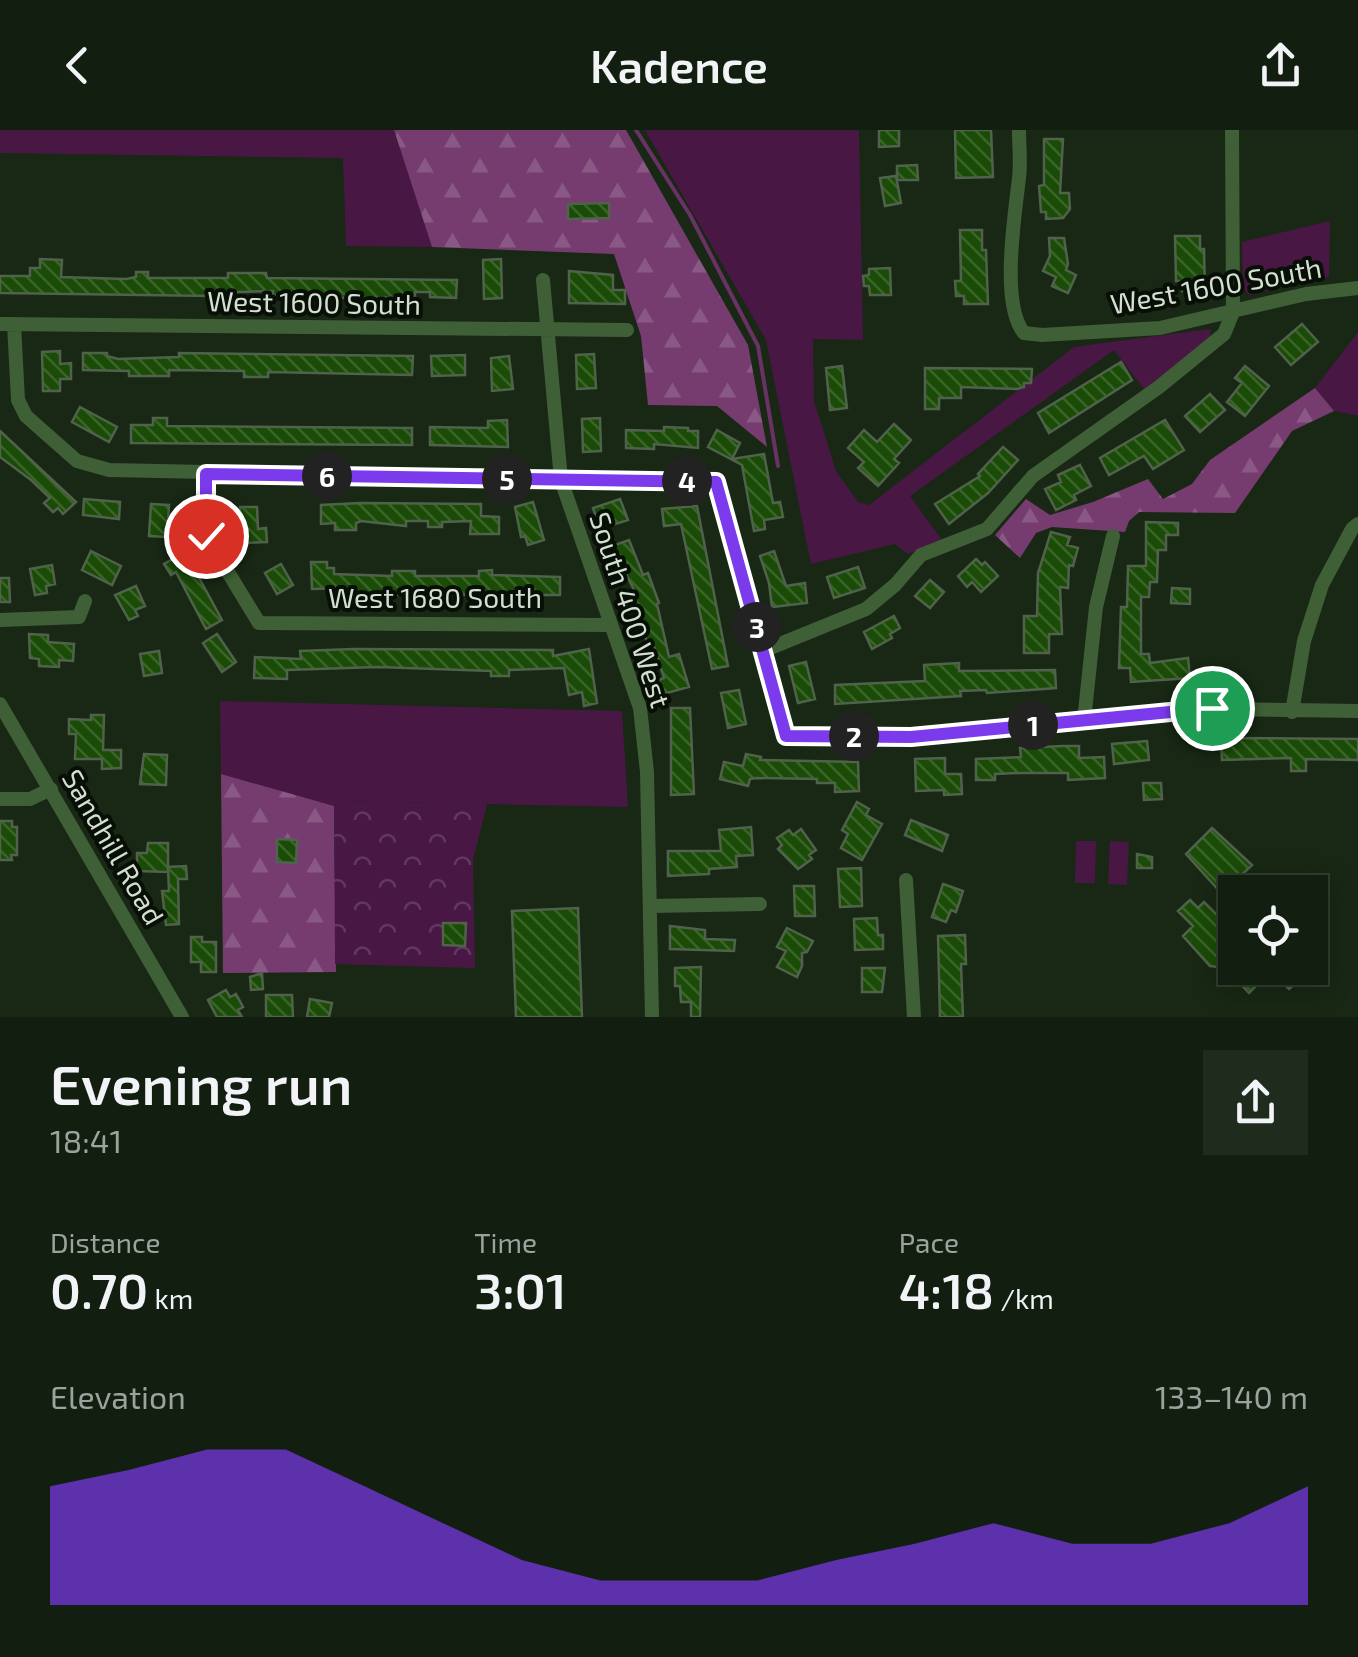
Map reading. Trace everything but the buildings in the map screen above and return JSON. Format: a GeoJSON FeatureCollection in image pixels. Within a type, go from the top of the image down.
{"type":"FeatureCollection","features":[{"type":"Feature","properties":{"kind":"street","name":"West 1600 South"},"geometry":{"type":"LineString","coordinates":[[1019,130],[1019,176],[1011,222],[1012,270],[1014,315],[1024,333],[1137,330],[1306,294],[1358,288]]}},
{"type":"Feature","properties":{"kind":"street"},"geometry":{"type":"LineString","coordinates":[[763,651],[866,609],[921,555],[987,529],[1054,458],[1159,387],[1224,334],[1232,312],[1232,130]]}},
{"type":"Feature","properties":{"kind":"street","name":"South 400 West"},"geometry":{"type":"LineString","coordinates":[[543,280],[561,480],[640,708],[647,772],[652,1017]]}},
{"type":"Feature","properties":{"kind":"street","name":"West 1600 South"},"geometry":{"type":"LineString","coordinates":[[7,324],[627,330]]}},
{"type":"Feature","properties":{"kind":"street"},"geometry":{"type":"LineString","coordinates":[[7,324],[18,400],[26,416],[77,461],[108,470],[716,482],[786,736],[911,737],[1212,708],[1358,711]]}},
{"type":"Feature","properties":{"kind":"street","name":"West 1680 South"},"geometry":{"type":"LineString","coordinates":[[206,474],[206,536],[259,622],[611,624]]}},
{"type":"Feature","properties":{"kind":"street"},"geometry":{"type":"LineString","coordinates":[[1292,712],[1304,641],[1322,585],[1358,524]]}},
{"type":"Feature","properties":{"kind":"street"},"geometry":{"type":"LineString","coordinates":[[1084,720],[1096,606],[1113,536]]}},
{"type":"Feature","properties":{"kind":"street"},"geometry":{"type":"LineString","coordinates":[[0,620],[79,617],[85,601]]}},
{"type":"Feature","properties":{"kind":"street","name":"Sandhill Road"},"geometry":{"type":"LineString","coordinates":[[0,704],[182,1017]]}},
{"type":"Feature","properties":{"kind":"street"},"geometry":{"type":"LineString","coordinates":[[0,799],[30,799],[51,789]]}},
{"type":"Feature","properties":{"kind":"street"},"geometry":{"type":"LineString","coordinates":[[906,880],[914,1017]]}},
{"type":"Feature","properties":{"kind":"street"},"geometry":{"type":"LineString","coordinates":[[650,906],[760,904]]}},
{"type":"Feature","properties":{"kind":"green space"},"geometry":{"type":"Polygon","coordinates":[[[0,130],[394,130],[432,247],[346,246],[343,158],[0,153],[0,130]]]}},
{"type":"Feature","properties":{"kind":"green space"},"geometry":{"type":"Polygon","coordinates":[[[394,130],[626,130],[748,345],[767,447],[717,406],[648,405],[641,336],[614,254],[432,247],[394,130]]]}},
{"type":"Feature","properties":{"kind":"green space"},"geometry":{"type":"Polygon","coordinates":[[[645,130],[859,130],[863,340],[813,339],[814,401],[836,471],[858,502],[869,505],[1074,347],[1210,329],[1212,340],[1144,389],[1114,350],[910,496],[942,540],[908,554],[895,544],[811,564],[766,340],[645,130]]]}},
{"type":"Feature","properties":{"kind":"green space"},"geometry":{"type":"Polygon","coordinates":[[[1330,221],[1329,277],[1249,295],[1243,288],[1242,242],[1330,221]]]}},
{"type":"Feature","properties":{"kind":"green space"},"geometry":{"type":"Polygon","coordinates":[[[1358,332],[1355,415],[1334,411],[1315,388],[1358,332]]]}},
{"type":"Feature","properties":{"kind":"green space"},"geometry":{"type":"Polygon","coordinates":[[[1315,388],[1334,411],[1292,431],[1235,513],[1139,512],[1129,521],[1125,532],[1052,527],[1036,533],[1020,558],[995,535],[1026,499],[1050,515],[1148,479],[1163,499],[1192,484],[1210,460],[1315,388]]]}},
{"type":"Feature","properties":{"kind":"green space"},"geometry":{"type":"Polygon","coordinates":[[[220,701],[622,711],[628,807],[335,801],[334,806],[221,774],[220,701]]]}},
{"type":"Feature","properties":{"kind":"green space"},"geometry":{"type":"Polygon","coordinates":[[[221,774],[334,806],[336,972],[223,973],[221,774]]]}},
{"type":"Feature","properties":{"kind":"green space"},"geometry":{"type":"Polygon","coordinates":[[[334,801],[487,804],[473,860],[475,968],[335,964],[334,801]]]}},
{"type":"Feature","properties":{"kind":"green space"},"geometry":{"type":"Polygon","coordinates":[[[1076,841],[1096,841],[1095,883],[1075,883],[1076,841]]]}},
{"type":"Feature","properties":{"kind":"green space"},"geometry":{"type":"Polygon","coordinates":[[[1110,841],[1129,842],[1127,885],[1108,884],[1110,841]]]}},
{"type":"Feature","properties":{"kind":"waterway"},"geometry":{"type":"LineString","coordinates":[[636,130],[690,215],[758,346],[778,466]]}},
{"type":"Feature","properties":{"kind":"route"},"geometry":{"type":"LineString","coordinates":[[206,536],[206,474],[716,482],[786,736],[911,737],[1212,708]]}}]}
